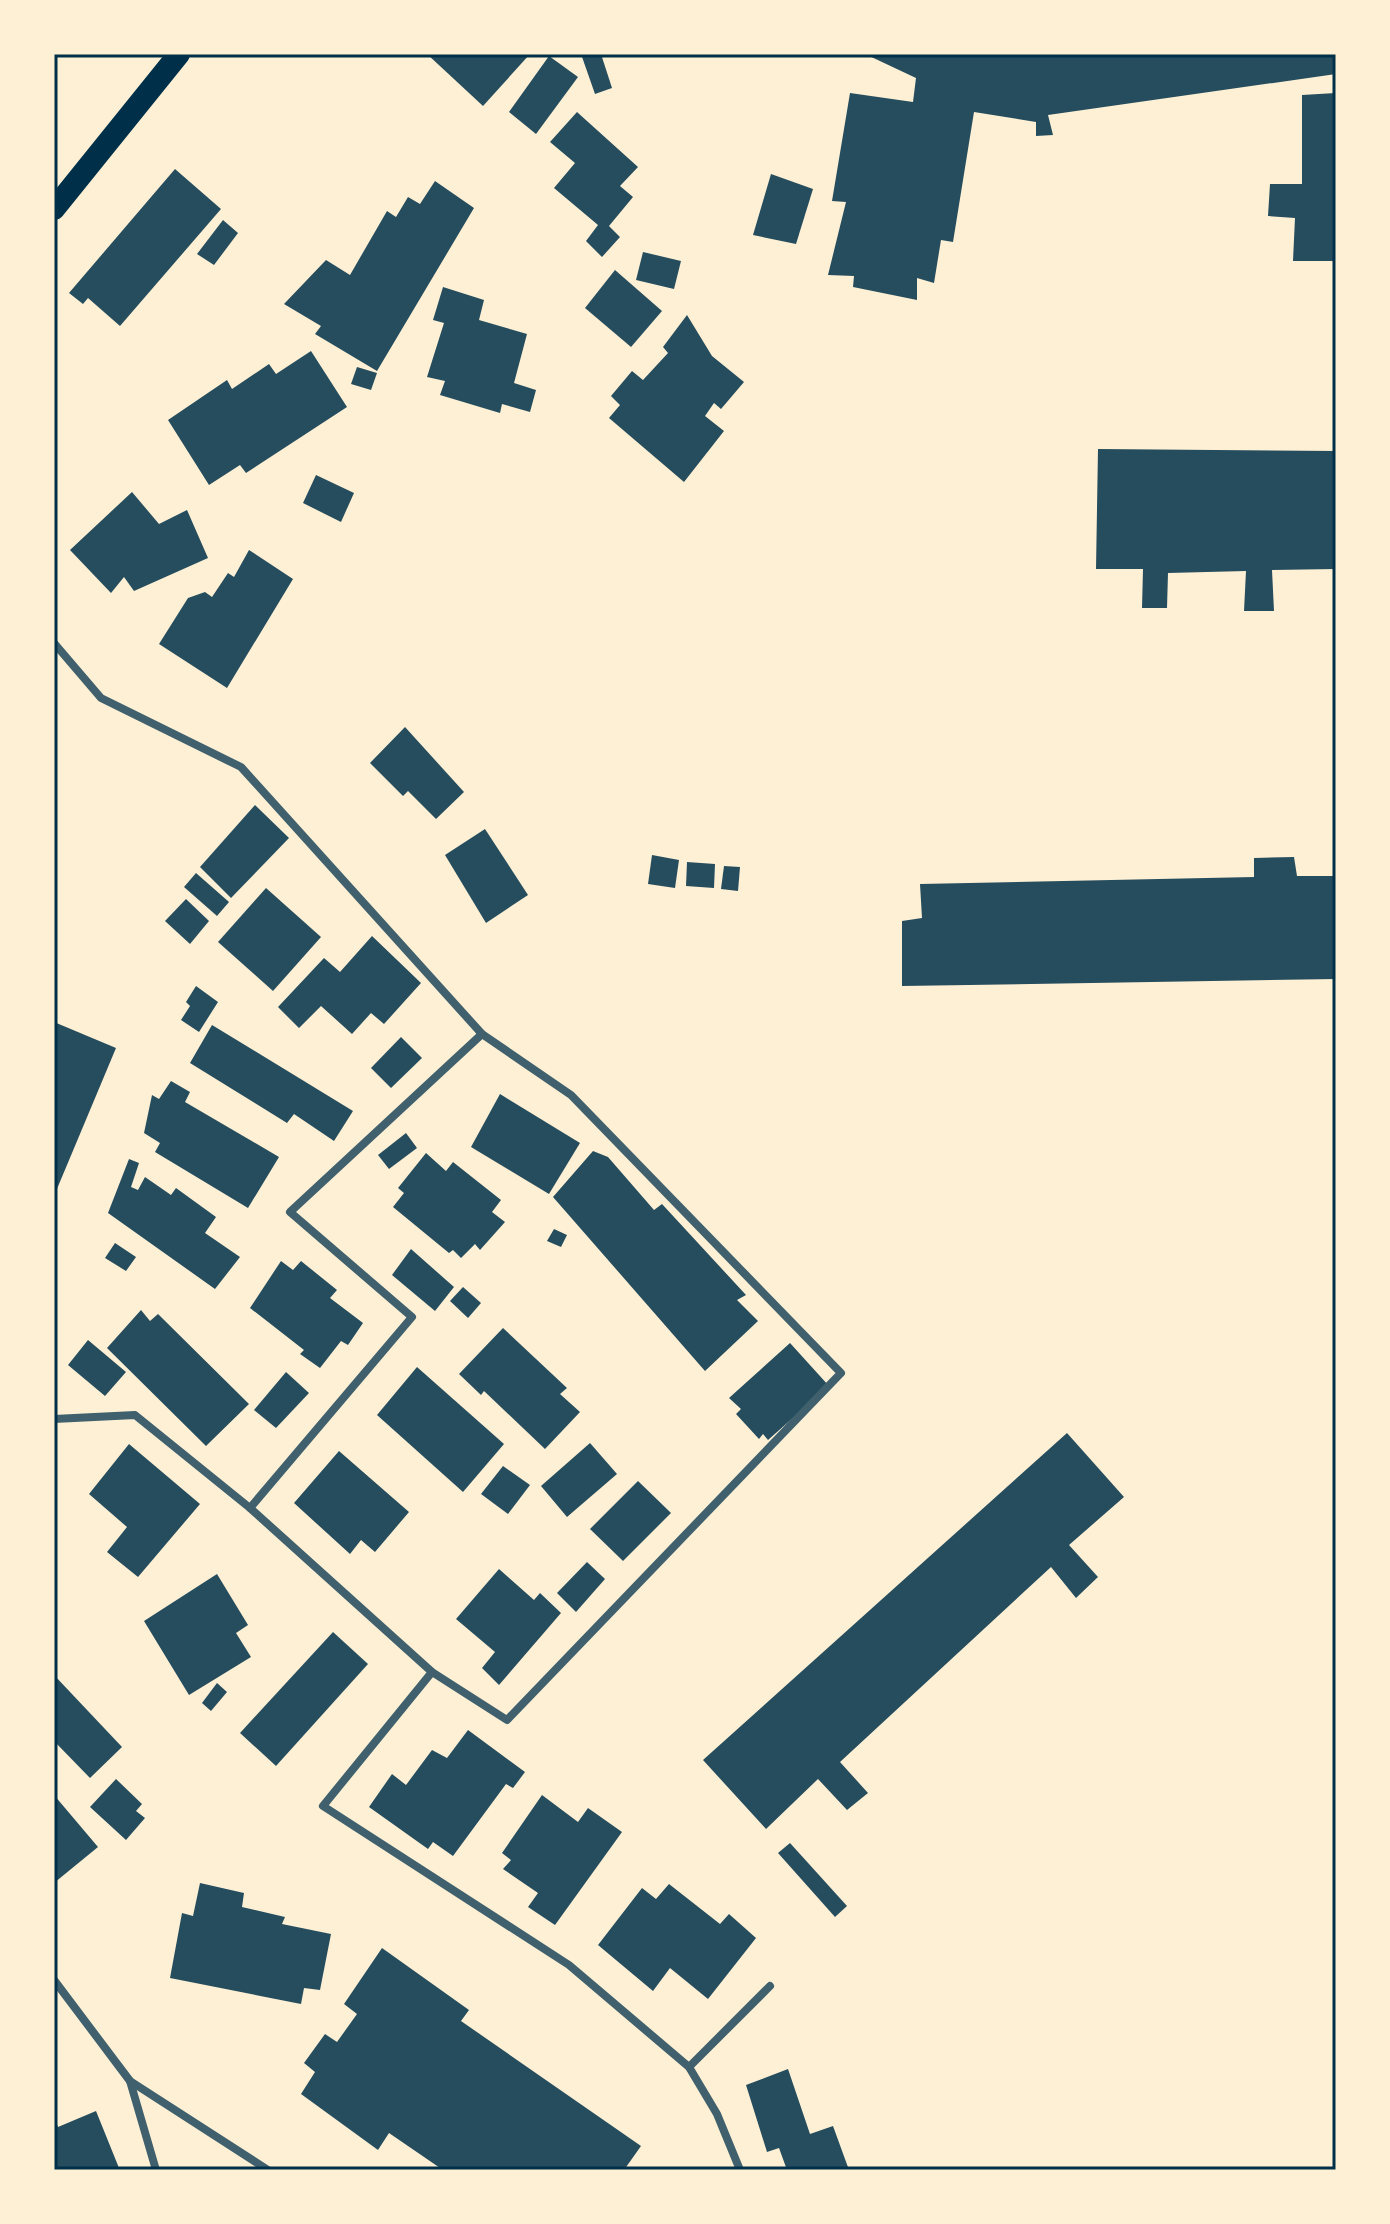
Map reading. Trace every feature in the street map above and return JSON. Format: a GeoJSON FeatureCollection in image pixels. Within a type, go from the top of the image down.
{"type":"FeatureCollection","features":[{"type":"Feature","properties":{"kind":"highway"},"geometry":{"type":"LineString","coordinates":[[54,209],[179,54]]}},
{"type":"Feature","properties":{"kind":"street"},"geometry":{"type":"LineString","coordinates":[[54,643],[101,698],[241,767],[482,1034],[571,1095],[841,1373],[507,1720],[432,1672],[250,1508],[135,1415],[54,1419]]}},
{"type":"Feature","properties":{"kind":"street"},"geometry":{"type":"LineString","coordinates":[[250,1508],[412,1317],[290,1212],[482,1034]]}},
{"type":"Feature","properties":{"kind":"street"},"geometry":{"type":"LineString","coordinates":[[432,1672],[323,1806],[569,1965],[689,2067],[717,2114],[740,2170]]}},
{"type":"Feature","properties":{"kind":"street"},"geometry":{"type":"LineString","coordinates":[[54,1980],[130,2081],[268,2170]]}},
{"type":"Feature","properties":{"kind":"street"},"geometry":{"type":"LineString","coordinates":[[689,2067],[770,1986]]}},
{"type":"Feature","properties":{"kind":"street"},"geometry":{"type":"LineString","coordinates":[[130,2081],[156,2170]]}},
{"type":"Feature","properties":{"kind":"building"},"geometry":{"type":"Polygon","coordinates":[[[427,54],[530,54],[483,106],[427,54]]]}},
{"type":"Feature","properties":{"kind":"building"},"geometry":{"type":"Polygon","coordinates":[[[581,54],[601,54],[612,88],[595,94],[581,54]]]}},
{"type":"Feature","properties":{"kind":"building"},"geometry":{"type":"Polygon","coordinates":[[[865,54],[1336,54],[1336,74],[1048,115],[1053,135],[1036,136],[1036,122],[974,112],[953,242],[941,240],[934,283],[917,278],[917,300],[853,287],[854,276],[828,275],[846,202],[832,201],[850,93],[913,102],[916,78],[865,54]]]}},
{"type":"Feature","properties":{"kind":"building"},"geometry":{"type":"Polygon","coordinates":[[[549,56],[578,77],[536,134],[509,112],[549,56]]]}},
{"type":"Feature","properties":{"kind":"building"},"geometry":{"type":"Polygon","coordinates":[[[1336,93],[1336,261],[1293,261],[1295,218],[1268,216],[1270,184],[1302,184],[1302,95],[1336,93]]]}},
{"type":"Feature","properties":{"kind":"building"},"geometry":{"type":"Polygon","coordinates":[[[577,112],[638,167],[620,186],[633,197],[609,226],[620,237],[602,257],[586,241],[598,225],[554,188],[575,163],[550,142],[577,112]]]}},
{"type":"Feature","properties":{"kind":"building"},"geometry":{"type":"Polygon","coordinates":[[[175,169],[221,209],[120,326],[88,298],[83,304],[69,293],[175,169]]]}},
{"type":"Feature","properties":{"kind":"building"},"geometry":{"type":"Polygon","coordinates":[[[771,174],[813,189],[796,244],[753,235],[771,174]]]}},
{"type":"Feature","properties":{"kind":"building"},"geometry":{"type":"Polygon","coordinates":[[[435,181],[474,208],[377,371],[315,334],[321,326],[284,304],[326,260],[350,275],[387,211],[396,217],[408,197],[420,204],[435,181]]]}},
{"type":"Feature","properties":{"kind":"building"},"geometry":{"type":"Polygon","coordinates":[[[223,220],[238,233],[214,265],[197,254],[223,220]]]}},
{"type":"Feature","properties":{"kind":"building"},"geometry":{"type":"Polygon","coordinates":[[[643,252],[681,261],[674,289],[636,280],[643,252]]]}},
{"type":"Feature","properties":{"kind":"building"},"geometry":{"type":"Polygon","coordinates":[[[615,270],[662,311],[631,347],[585,308],[615,270]]]}},
{"type":"Feature","properties":{"kind":"building"},"geometry":{"type":"Polygon","coordinates":[[[443,287],[484,300],[479,320],[527,334],[514,383],[536,390],[530,412],[502,404],[500,413],[440,395],[445,381],[427,377],[444,323],[433,320],[443,287]]]}},
{"type":"Feature","properties":{"kind":"building"},"geometry":{"type":"Polygon","coordinates":[[[687,315],[712,356],[744,382],[721,409],[714,403],[705,416],[724,431],[684,482],[609,418],[620,405],[611,396],[632,371],[643,380],[668,353],[663,347],[687,315]]]}},
{"type":"Feature","properties":{"kind":"building"},"geometry":{"type":"Polygon","coordinates":[[[311,351],[347,407],[246,473],[240,465],[209,485],[168,420],[227,380],[232,389],[269,364],[276,374],[311,351]]]}},
{"type":"Feature","properties":{"kind":"building"},"geometry":{"type":"Polygon","coordinates":[[[357,367],[377,373],[371,390],[351,384],[357,367]]]}},
{"type":"Feature","properties":{"kind":"building"},"geometry":{"type":"Polygon","coordinates":[[[1098,449],[1336,451],[1336,569],[1272,570],[1274,611],[1244,611],[1246,571],[1168,573],[1167,608],[1142,608],[1143,569],[1096,569],[1098,449]]]}},
{"type":"Feature","properties":{"kind":"building"},"geometry":{"type":"Polygon","coordinates":[[[316,475],[354,493],[341,522],[303,503],[316,475]]]}},
{"type":"Feature","properties":{"kind":"building"},"geometry":{"type":"Polygon","coordinates":[[[132,492],[159,524],[187,510],[208,558],[134,591],[124,577],[111,593],[70,550],[132,492]]]}},
{"type":"Feature","properties":{"kind":"building"},"geometry":{"type":"Polygon","coordinates":[[[249,550],[293,579],[227,688],[159,644],[188,598],[205,592],[212,597],[228,573],[234,577],[249,550]]]}},
{"type":"Feature","properties":{"kind":"building"},"geometry":{"type":"Polygon","coordinates":[[[405,727],[464,792],[436,819],[408,791],[403,796],[370,763],[405,727]]]}},
{"type":"Feature","properties":{"kind":"building"},"geometry":{"type":"Polygon","coordinates":[[[255,805],[289,838],[231,898],[200,867],[255,805]]]}},
{"type":"Feature","properties":{"kind":"building"},"geometry":{"type":"Polygon","coordinates":[[[485,829],[528,895],[486,923],[445,855],[485,829]]]}},
{"type":"Feature","properties":{"kind":"building"},"geometry":{"type":"Polygon","coordinates":[[[652,855],[679,860],[675,888],[648,884],[652,855]]]}},
{"type":"Feature","properties":{"kind":"building"},"geometry":{"type":"Polygon","coordinates":[[[1294,857],[1297,876],[1336,876],[1336,979],[902,986],[902,921],[922,918],[920,884],[1254,877],[1254,858],[1294,857]]]}},
{"type":"Feature","properties":{"kind":"building"},"geometry":{"type":"Polygon","coordinates":[[[687,862],[715,864],[714,888],[686,886],[687,862]]]}},
{"type":"Feature","properties":{"kind":"building"},"geometry":{"type":"Polygon","coordinates":[[[724,866],[740,867],[738,891],[721,889],[724,866]]]}},
{"type":"Feature","properties":{"kind":"building"},"geometry":{"type":"Polygon","coordinates":[[[196,873],[229,902],[217,916],[184,887],[196,873]]]}},
{"type":"Feature","properties":{"kind":"building"},"geometry":{"type":"Polygon","coordinates":[[[266,888],[321,937],[273,991],[218,942],[266,888]]]}},
{"type":"Feature","properties":{"kind":"building"},"geometry":{"type":"Polygon","coordinates":[[[186,899],[209,921],[190,944],[165,921],[186,899]]]}},
{"type":"Feature","properties":{"kind":"building"},"geometry":{"type":"Polygon","coordinates":[[[372,936],[421,983],[384,1024],[371,1013],[352,1034],[321,1006],[299,1028],[278,1007],[324,958],[340,972],[372,936]]]}},
{"type":"Feature","properties":{"kind":"building"},"geometry":{"type":"Polygon","coordinates":[[[196,986],[218,1002],[199,1032],[181,1020],[190,1006],[186,1002],[196,986]]]}},
{"type":"Feature","properties":{"kind":"building"},"geometry":{"type":"Polygon","coordinates":[[[54,1022],[116,1048],[54,1196],[54,1022]]]}},
{"type":"Feature","properties":{"kind":"building"},"geometry":{"type":"Polygon","coordinates":[[[212,1025],[353,1111],[334,1141],[294,1114],[287,1123],[190,1063],[212,1025]]]}},
{"type":"Feature","properties":{"kind":"building"},"geometry":{"type":"Polygon","coordinates":[[[401,1037],[422,1058],[391,1088],[371,1068],[401,1037]]]}},
{"type":"Feature","properties":{"kind":"building"},"geometry":{"type":"Polygon","coordinates":[[[171,1081],[190,1092],[185,1102],[279,1157],[248,1208],[155,1152],[160,1143],[144,1133],[152,1095],[159,1099],[171,1081]]]}},
{"type":"Feature","properties":{"kind":"building"},"geometry":{"type":"Polygon","coordinates":[[[500,1094],[580,1143],[549,1194],[471,1147],[500,1094]]]}},
{"type":"Feature","properties":{"kind":"building"},"geometry":{"type":"Polygon","coordinates":[[[406,1133],[417,1148],[389,1169],[378,1155],[406,1133]]]}},
{"type":"Feature","properties":{"kind":"building"},"geometry":{"type":"Polygon","coordinates":[[[593,1151],[608,1157],[654,1210],[662,1204],[746,1295],[737,1300],[758,1321],[705,1371],[553,1197],[593,1151]]]}},
{"type":"Feature","properties":{"kind":"building"},"geometry":{"type":"Polygon","coordinates":[[[426,1153],[446,1171],[453,1162],[501,1200],[492,1212],[505,1222],[480,1250],[475,1244],[461,1258],[453,1250],[449,1253],[393,1207],[404,1193],[398,1188],[426,1153]]]}},
{"type":"Feature","properties":{"kind":"building"},"geometry":{"type":"Polygon","coordinates":[[[129,1159],[139,1163],[131,1187],[138,1190],[145,1177],[171,1195],[176,1188],[216,1217],[205,1233],[240,1257],[215,1289],[108,1213],[129,1159]]]}},
{"type":"Feature","properties":{"kind":"building"},"geometry":{"type":"Polygon","coordinates":[[[554,1229],[567,1235],[561,1247],[547,1241],[554,1229]]]}},
{"type":"Feature","properties":{"kind":"building"},"geometry":{"type":"Polygon","coordinates":[[[115,1243],[136,1257],[126,1271],[105,1258],[115,1243]]]}},
{"type":"Feature","properties":{"kind":"building"},"geometry":{"type":"Polygon","coordinates":[[[411,1249],[454,1287],[435,1311],[392,1275],[411,1249]]]}},
{"type":"Feature","properties":{"kind":"building"},"geometry":{"type":"Polygon","coordinates":[[[281,1261],[293,1270],[301,1261],[337,1290],[330,1298],[363,1323],[348,1345],[341,1341],[320,1368],[300,1354],[304,1350],[250,1308],[281,1261]]]}},
{"type":"Feature","properties":{"kind":"building"},"geometry":{"type":"Polygon","coordinates":[[[463,1287],[481,1303],[468,1318],[450,1301],[463,1287]]]}},
{"type":"Feature","properties":{"kind":"building"},"geometry":{"type":"Polygon","coordinates":[[[141,1310],[150,1321],[158,1314],[249,1404],[206,1446],[107,1348],[141,1310]]]}},
{"type":"Feature","properties":{"kind":"building"},"geometry":{"type":"Polygon","coordinates":[[[503,1328],[567,1388],[560,1394],[580,1412],[545,1449],[484,1391],[481,1395],[459,1374],[503,1328]]]}},
{"type":"Feature","properties":{"kind":"building"},"geometry":{"type":"Polygon","coordinates":[[[88,1340],[126,1372],[105,1396],[68,1365],[88,1340]]]}},
{"type":"Feature","properties":{"kind":"building"},"geometry":{"type":"Polygon","coordinates":[[[790,1343],[829,1386],[768,1440],[763,1434],[759,1439],[736,1414],[741,1409],[729,1398],[790,1343]]]}},
{"type":"Feature","properties":{"kind":"building"},"geometry":{"type":"Polygon","coordinates":[[[417,1367],[504,1444],[463,1492],[377,1415],[417,1367]]]}},
{"type":"Feature","properties":{"kind":"building"},"geometry":{"type":"Polygon","coordinates":[[[286,1372],[309,1393],[276,1428],[254,1410],[286,1372]]]}},
{"type":"Feature","properties":{"kind":"building"},"geometry":{"type":"Polygon","coordinates":[[[1067,1433],[1124,1497],[1069,1545],[1098,1577],[1076,1598],[1051,1567],[840,1762],[868,1793],[847,1810],[818,1779],[766,1829],[703,1760],[1067,1433]]]}},
{"type":"Feature","properties":{"kind":"building"},"geometry":{"type":"Polygon","coordinates":[[[590,1443],[617,1474],[567,1517],[541,1486],[590,1443]]]}},
{"type":"Feature","properties":{"kind":"building"},"geometry":{"type":"Polygon","coordinates":[[[129,1444],[200,1504],[138,1577],[107,1552],[127,1527],[89,1494],[129,1444]]]}},
{"type":"Feature","properties":{"kind":"building"},"geometry":{"type":"Polygon","coordinates":[[[339,1451],[409,1512],[375,1552],[361,1540],[350,1554],[294,1503],[339,1451]]]}},
{"type":"Feature","properties":{"kind":"building"},"geometry":{"type":"Polygon","coordinates":[[[503,1466],[530,1485],[508,1514],[481,1494],[503,1466]]]}},
{"type":"Feature","properties":{"kind":"building"},"geometry":{"type":"Polygon","coordinates":[[[638,1481],[671,1513],[623,1561],[590,1529],[638,1481]]]}},
{"type":"Feature","properties":{"kind":"building"},"geometry":{"type":"Polygon","coordinates":[[[587,1562],[605,1579],[576,1612],[557,1593],[587,1562]]]}},
{"type":"Feature","properties":{"kind":"building"},"geometry":{"type":"Polygon","coordinates":[[[499,1569],[534,1600],[540,1593],[561,1613],[499,1685],[482,1668],[495,1652],[456,1619],[499,1569]]]}},
{"type":"Feature","properties":{"kind":"building"},"geometry":{"type":"Polygon","coordinates":[[[217,1574],[248,1625],[236,1633],[251,1657],[189,1695],[144,1621],[217,1574]]]}},
{"type":"Feature","properties":{"kind":"building"},"geometry":{"type":"Polygon","coordinates":[[[333,1632],[368,1664],[276,1766],[240,1733],[333,1632]]]}},
{"type":"Feature","properties":{"kind":"building"},"geometry":{"type":"Polygon","coordinates":[[[54,1675],[122,1747],[90,1778],[54,1741],[54,1675]]]}},
{"type":"Feature","properties":{"kind":"building"},"geometry":{"type":"Polygon","coordinates":[[[217,1683],[227,1692],[211,1711],[202,1703],[217,1683]]]}},
{"type":"Feature","properties":{"kind":"building"},"geometry":{"type":"Polygon","coordinates":[[[468,1730],[525,1772],[513,1788],[506,1784],[453,1856],[433,1842],[428,1849],[369,1807],[392,1774],[406,1785],[432,1750],[447,1758],[468,1730]]]}},
{"type":"Feature","properties":{"kind":"building"},"geometry":{"type":"Polygon","coordinates":[[[116,1779],[142,1804],[136,1811],[145,1818],[126,1840],[90,1807],[116,1779]]]}},
{"type":"Feature","properties":{"kind":"building"},"geometry":{"type":"Polygon","coordinates":[[[54,1795],[98,1847],[54,1883],[54,1795]]]}},
{"type":"Feature","properties":{"kind":"building"},"geometry":{"type":"Polygon","coordinates":[[[542,1795],[578,1822],[588,1808],[622,1832],[555,1925],[528,1907],[538,1893],[503,1869],[511,1860],[502,1853],[542,1795]]]}},
{"type":"Feature","properties":{"kind":"building"},"geometry":{"type":"Polygon","coordinates":[[[790,1843],[847,1906],[835,1917],[778,1853],[790,1843]]]}},
{"type":"Feature","properties":{"kind":"building"},"geometry":{"type":"Polygon","coordinates":[[[200,1883],[244,1893],[242,1907],[285,1917],[282,1924],[331,1934],[320,1990],[304,1988],[301,2004],[170,1978],[182,1913],[193,1916],[200,1883]]]}},
{"type":"Feature","properties":{"kind":"building"},"geometry":{"type":"Polygon","coordinates":[[[669,1884],[720,1924],[729,1914],[756,1938],[708,1999],[670,1968],[653,1991],[598,1945],[642,1888],[656,1899],[669,1884]]]}},
{"type":"Feature","properties":{"kind":"building"},"geometry":{"type":"Polygon","coordinates":[[[382,1948],[469,2010],[461,2021],[641,2146],[624,2170],[443,2170],[389,2133],[378,2150],[301,2094],[315,2072],[304,2063],[325,2034],[337,2042],[357,2014],[344,2004],[382,1948]]]}},
{"type":"Feature","properties":{"kind":"building"},"geometry":{"type":"Polygon","coordinates":[[[788,2069],[810,2134],[833,2126],[849,2170],[787,2170],[779,2148],[767,2152],[746,2085],[788,2069]]]}},
{"type":"Feature","properties":{"kind":"building"},"geometry":{"type":"Polygon","coordinates":[[[96,2111],[119,2168],[54,2170],[54,2117],[58,2127],[96,2111]]]}}]}
